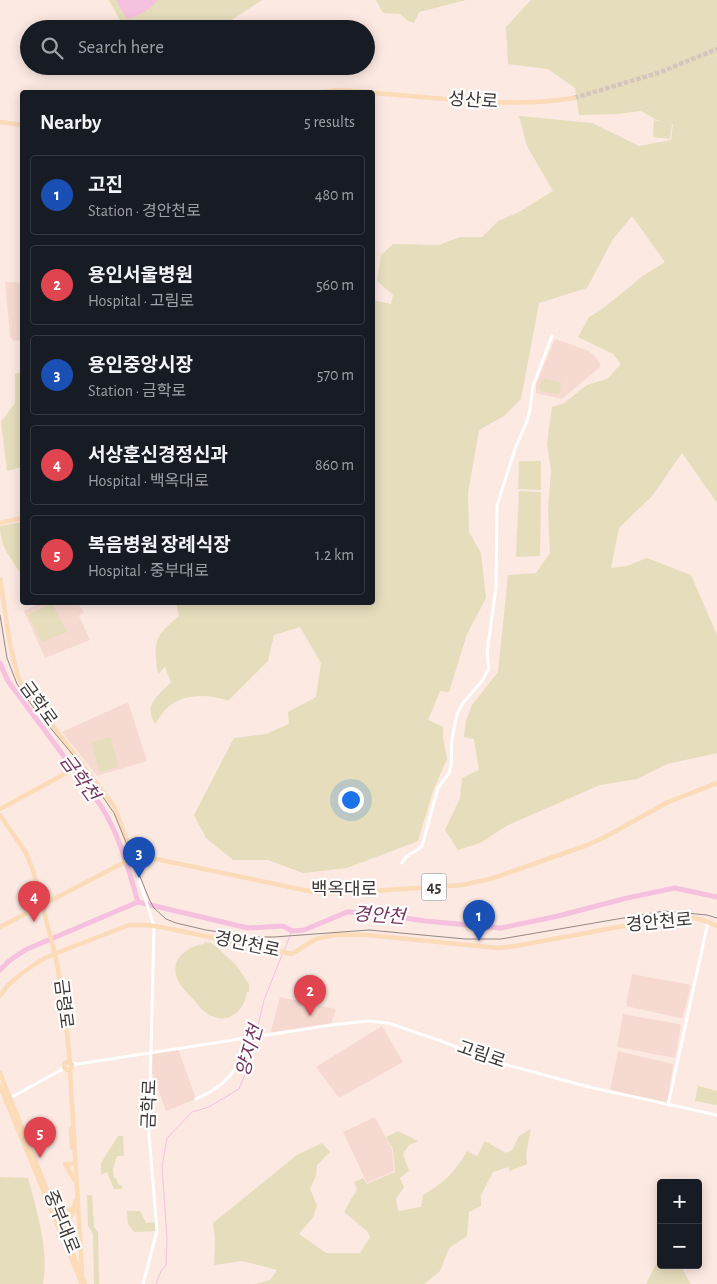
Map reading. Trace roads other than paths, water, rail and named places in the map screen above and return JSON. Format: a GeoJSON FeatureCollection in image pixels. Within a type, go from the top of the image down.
{"type":"FeatureCollection","features":[{"type":"Feature","properties":{"kind":"main road","name":"성산로"},"geometry":{"type":"LineString","coordinates":[[375,92],[492,104],[574,98]]}},
{"type":"Feature","properties":{"kind":"main road"},"geometry":{"type":"LineString","coordinates":[[0,122],[20,125]]}},
{"type":"Feature","properties":{"kind":"main road"},"geometry":{"type":"LineString","coordinates":[[0,523],[20,518]]}},
{"type":"Feature","properties":{"kind":"main road","name":"금학로"},"geometry":{"type":"LineString","coordinates":[[0,579],[15,669],[24,687],[114,806],[133,859]]}},
{"type":"Feature","properties":{"kind":"main road"},"geometry":{"type":"LineString","coordinates":[[0,810],[82,764]]}},
{"type":"Feature","properties":{"kind":"main road","name":"백옥대로"},"geometry":{"type":"LineString","coordinates":[[0,927],[133,859],[156,859],[318,893],[462,885],[490,879],[585,846],[668,802],[717,783]]}},
{"type":"Feature","properties":{"kind":"main road"},"geometry":{"type":"LineString","coordinates":[[0,815],[26,853],[33,870],[42,905]]}},
{"type":"Feature","properties":{"kind":"main road","name":"금령로"},"geometry":{"type":"LineString","coordinates":[[42,905],[55,952],[63,994],[68,1065]]}},
{"type":"Feature","properties":{"kind":"main road","name":"경안천로"},"geometry":{"type":"LineString","coordinates":[[0,996],[8,985],[21,974],[55,952],[129,925],[153,924],[290,954],[316,939],[333,935],[368,935],[498,948],[652,920],[694,918],[717,926]]}},
{"type":"Feature","properties":{"kind":"main road"},"geometry":{"type":"LineString","coordinates":[[61,1234],[74,1208],[68,1065]]}},
{"type":"Feature","properties":{"kind":"main road"},"geometry":{"type":"LineString","coordinates":[[68,1065],[83,1278]]}},
{"type":"Feature","properties":{"kind":"main road"},"geometry":{"type":"LineString","coordinates":[[0,1073],[8,1099],[33,1161]]}},
{"type":"Feature","properties":{"kind":"main road"},"geometry":{"type":"LineString","coordinates":[[0,1086],[8,1099]]}},
{"type":"Feature","properties":{"kind":"main road"},"geometry":{"type":"LineString","coordinates":[[0,1103],[8,1099]]}},
{"type":"Feature","properties":{"kind":"main road","name":"중부대로"},"geometry":{"type":"LineString","coordinates":[[33,1161],[64,1228],[84,1284]]}},
{"type":"Feature","properties":{"kind":"main road","name":"중부대로"},"geometry":{"type":"LineString","coordinates":[[33,1161],[61,1234],[84,1284]]}},
{"type":"Feature","properties":{"kind":"main road"},"geometry":{"type":"LineString","coordinates":[[73,1163],[65,1164],[74,1179]]}},
{"type":"Feature","properties":{"kind":"main road"},"geometry":{"type":"LineString","coordinates":[[56,1209],[74,1208]]}},
{"type":"Feature","properties":{"kind":"street"},"geometry":{"type":"LineString","coordinates":[[402,863],[407,855],[419,850],[422,846],[438,788],[449,773],[451,766],[452,739],[457,714],[482,681],[489,668],[487,652],[496,587],[497,506],[515,449],[527,421],[533,386],[552,336]]}},
{"type":"Feature","properties":{"kind":"street","name":"금학로"},"geometry":{"type":"LineString","coordinates":[[133,859],[153,924],[149,1135],[157,1231],[143,1284]]}},
{"type":"Feature","properties":{"kind":"street"},"geometry":{"type":"LineString","coordinates":[[668,1105],[708,922]]}},
{"type":"Feature","properties":{"kind":"street","name":"고림로"},"geometry":{"type":"LineString","coordinates":[[8,1099],[68,1065],[336,1024],[368,1021],[388,1024],[442,1041],[492,1061],[668,1105],[717,1115]]}},
{"type":"Feature","properties":{"kind":"street"},"geometry":{"type":"LineString","coordinates":[[196,1099],[220,1087],[235,1069],[242,1056],[244,1039]]}},
{"type":"Feature","properties":{"kind":"waterway","name":"금학천"},"geometry":{"type":"LineString","coordinates":[[0,663],[8,681],[108,817],[123,852],[138,902]]}},
{"type":"Feature","properties":{"kind":"waterway","name":"경안천"},"geometry":{"type":"LineString","coordinates":[[0,970],[25,950],[138,902],[248,928],[283,926],[292,931],[304,930],[347,912],[501,928],[675,888],[717,897]]}},
{"type":"Feature","properties":{"kind":"waterway","name":"양지천"},"geometry":{"type":"LineString","coordinates":[[284,951],[292,931]]}},
{"type":"Feature","properties":{"kind":"waterway","name":"양지천"},"geometry":{"type":"LineString","coordinates":[[156,1284],[161,1271],[166,1265],[167,1238],[162,1166],[167,1138],[192,1112],[209,1107],[239,1089],[249,1065],[264,1000],[282,955]]}},
{"type":"Feature","properties":{"kind":"tunnel"},"geometry":{"type":"LineString","coordinates":[[574,98],[658,73],[717,49]]}},
{"type":"Feature","properties":{"kind":"tram line"},"geometry":{"type":"LineString","coordinates":[[0,615],[7,658],[17,684],[33,707],[78,761],[114,813],[150,901],[154,908],[166,919],[206,930],[252,937],[369,930],[465,939],[501,939],[664,911],[707,915],[717,918]]}},
{"type":"Feature","properties":{"kind":"place","name":"용인중앙시장"},"geometry":{"type":"Point","coordinates":[139,878]}},
{"type":"Feature","properties":{"kind":"place","name":"서상훈신경정신과"},"geometry":{"type":"Point","coordinates":[34,922]}},
{"type":"Feature","properties":{"kind":"place","name":"고진"},"geometry":{"type":"Point","coordinates":[479,941]}},
{"type":"Feature","properties":{"kind":"place","name":"용인서울병원"},"geometry":{"type":"Point","coordinates":[310,1016]}},
{"type":"Feature","properties":{"kind":"place","name":"복음병원 장례식장"},"geometry":{"type":"Point","coordinates":[40,1158]}}]}
